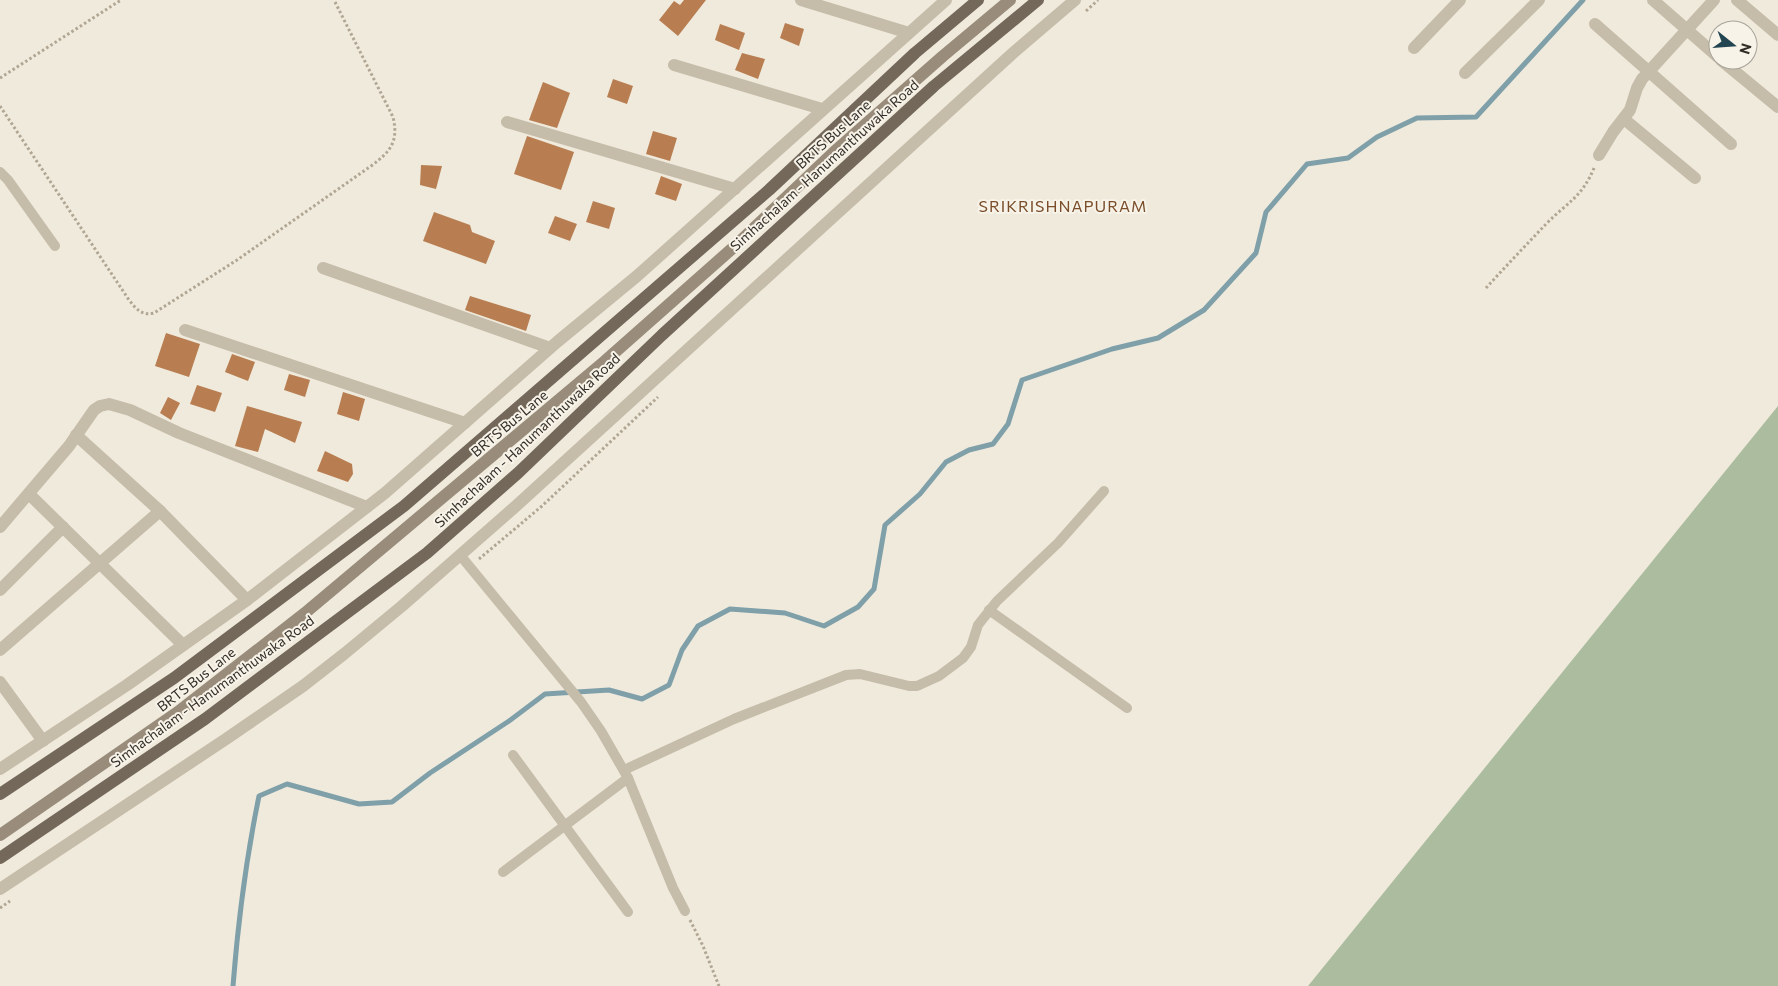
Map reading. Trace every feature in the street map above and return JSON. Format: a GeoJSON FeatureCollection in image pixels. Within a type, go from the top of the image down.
{"type":"FeatureCollection","features":[{"type":"Feature","properties":{"kind":"main road","name":"Simhachalam - Hanumanthuwaka Road"},"geometry":{"type":"LineString","coordinates":[[0,794],[167,683],[404,506],[761,196],[915,53],[978,0]]}},
{"type":"Feature","properties":{"kind":"main road","name":"Simhachalam - Hanumanthuwaka Road"},"geometry":{"type":"LineString","coordinates":[[0,858],[205,719],[427,553],[518,472],[669,328],[934,86],[1038,0]]}},
{"type":"Feature","properties":{"kind":"street"},"geometry":{"type":"LineString","coordinates":[[801,0],[909,33]]}},
{"type":"Feature","properties":{"kind":"street"},"geometry":{"type":"LineString","coordinates":[[0,769],[127,685],[247,600],[367,507],[550,348],[637,276],[946,0]]}},
{"type":"Feature","properties":{"kind":"street","name":"BRTS Bus Lane"},"geometry":{"type":"LineString","coordinates":[[0,835],[178,712],[305,613],[605,360],[735,246],[834,152],[1010,0]]}},
{"type":"Feature","properties":{"kind":"street"},"geometry":{"type":"LineString","coordinates":[[0,889],[303,686],[395,612],[516,506],[1012,53],[1076,0]]}},
{"type":"Feature","properties":{"kind":"street"},"geometry":{"type":"LineString","coordinates":[[1414,48],[1460,0]]}},
{"type":"Feature","properties":{"kind":"street"},"geometry":{"type":"LineString","coordinates":[[1465,73],[1539,0]]}},
{"type":"Feature","properties":{"kind":"street"},"geometry":{"type":"LineString","coordinates":[[1652,0],[1708,49]]}},
{"type":"Feature","properties":{"kind":"street"},"geometry":{"type":"LineString","coordinates":[[1599,155],[1613,132],[1624,119],[1632,104],[1637,88],[1648,71],[1714,0]]}},
{"type":"Feature","properties":{"kind":"street"},"geometry":{"type":"LineString","coordinates":[[1737,0],[1778,35]]}},
{"type":"Feature","properties":{"kind":"street"},"geometry":{"type":"LineString","coordinates":[[1595,24],[1731,144]]}},
{"type":"Feature","properties":{"kind":"street"},"geometry":{"type":"LineString","coordinates":[[674,65],[822,109]]}},
{"type":"Feature","properties":{"kind":"street"},"geometry":{"type":"LineString","coordinates":[[1733,70],[1778,107]]}},
{"type":"Feature","properties":{"kind":"street"},"geometry":{"type":"LineString","coordinates":[[1624,119],[1695,178]]}},
{"type":"Feature","properties":{"kind":"street"},"geometry":{"type":"LineString","coordinates":[[507,122],[735,189]]}},
{"type":"Feature","properties":{"kind":"street"},"geometry":{"type":"LineString","coordinates":[[323,268],[550,348]]}},
{"type":"Feature","properties":{"kind":"street"},"geometry":{"type":"LineString","coordinates":[[186,330],[465,423]]}},
{"type":"Feature","properties":{"kind":"street"},"geometry":{"type":"LineString","coordinates":[[0,527],[29,494],[94,410],[109,404],[130,410],[188,436],[367,507]]}},
{"type":"Feature","properties":{"kind":"street"},"geometry":{"type":"LineString","coordinates":[[76,435],[160,511],[247,600]]}},
{"type":"Feature","properties":{"kind":"street"},"geometry":{"type":"LineString","coordinates":[[29,494],[183,645]]}},
{"type":"Feature","properties":{"kind":"street"},"geometry":{"type":"LineString","coordinates":[[0,650],[160,511]]}},
{"type":"Feature","properties":{"kind":"street"},"geometry":{"type":"LineString","coordinates":[[0,590],[63,527]]}},
{"type":"Feature","properties":{"kind":"street"},"geometry":{"type":"LineString","coordinates":[[0,682],[43,741]]}},
{"type":"Feature","properties":{"kind":"lane"},"geometry":{"type":"LineString","coordinates":[[0,172],[8,180],[56,246]]}},
{"type":"Feature","properties":{"kind":"lane"},"geometry":{"type":"LineString","coordinates":[[503,872],[566,825],[626,774],[734,719],[846,675],[860,674],[909,686],[917,686],[948,671],[963,658],[970,646],[978,624],[989,610],[1058,543],[1104,491]]}},
{"type":"Feature","properties":{"kind":"lane"},"geometry":{"type":"LineString","coordinates":[[460,555],[581,702],[601,731],[626,774],[684,911]]}},
{"type":"Feature","properties":{"kind":"lane"},"geometry":{"type":"LineString","coordinates":[[989,610],[1127,708]]}},
{"type":"Feature","properties":{"kind":"lane"},"geometry":{"type":"LineString","coordinates":[[513,755],[628,912]]}},
{"type":"Feature","properties":{"kind":"path"},"geometry":{"type":"LineString","coordinates":[[0,78],[121,0]]}},
{"type":"Feature","properties":{"kind":"path"},"geometry":{"type":"LineString","coordinates":[[0,106],[129,300],[140,312],[154,313],[237,260],[364,172],[385,156],[392,146],[396,128],[393,117],[334,0]]}},
{"type":"Feature","properties":{"kind":"path"},"geometry":{"type":"LineString","coordinates":[[1486,288],[1557,213],[1581,192],[1587,184],[1599,155]]}},
{"type":"Feature","properties":{"kind":"path"},"geometry":{"type":"LineString","coordinates":[[684,911],[703,946],[719,986]]}},
{"type":"Feature","properties":{"kind":"green space"},"geometry":{"type":"Polygon","coordinates":[[[1778,406],[1778,986],[1308,986],[1778,406]]]}},
{"type":"Feature","properties":{"kind":"building"},"geometry":{"type":"Polygon","coordinates":[[[684,0],[706,0],[678,36],[659,20],[674,1],[680,5],[684,0]]]}},
{"type":"Feature","properties":{"kind":"building"},"geometry":{"type":"Polygon","coordinates":[[[785,23],[804,29],[799,46],[780,38],[785,23]]]}},
{"type":"Feature","properties":{"kind":"building"},"geometry":{"type":"Polygon","coordinates":[[[720,24],[745,33],[739,50],[715,40],[720,24]]]}},
{"type":"Feature","properties":{"kind":"building"},"geometry":{"type":"Polygon","coordinates":[[[742,53],[765,59],[758,79],[735,70],[742,53]]]}},
{"type":"Feature","properties":{"kind":"building"},"geometry":{"type":"Polygon","coordinates":[[[613,79],[633,86],[627,104],[607,97],[613,79]]]}},
{"type":"Feature","properties":{"kind":"building"},"geometry":{"type":"Polygon","coordinates":[[[543,82],[570,93],[557,128],[529,120],[543,82]]]}},
{"type":"Feature","properties":{"kind":"building"},"geometry":{"type":"Polygon","coordinates":[[[653,131],[677,138],[670,161],[646,154],[653,131]]]}},
{"type":"Feature","properties":{"kind":"building"},"geometry":{"type":"Polygon","coordinates":[[[527,136],[574,152],[561,190],[514,174],[527,136]]]}},
{"type":"Feature","properties":{"kind":"building"},"geometry":{"type":"Polygon","coordinates":[[[421,165],[442,166],[436,189],[420,185],[421,165]]]}},
{"type":"Feature","properties":{"kind":"building"},"geometry":{"type":"Polygon","coordinates":[[[661,176],[682,184],[676,201],[655,194],[661,176]]]}},
{"type":"Feature","properties":{"kind":"building"},"geometry":{"type":"Polygon","coordinates":[[[593,201],[615,208],[609,229],[586,222],[593,201]]]}},
{"type":"Feature","properties":{"kind":"building"},"geometry":{"type":"Polygon","coordinates":[[[434,212],[470,225],[472,232],[495,241],[486,264],[423,241],[434,212]]]}},
{"type":"Feature","properties":{"kind":"building"},"geometry":{"type":"Polygon","coordinates":[[[555,216],[577,224],[570,241],[548,233],[555,216]]]}},
{"type":"Feature","properties":{"kind":"building"},"geometry":{"type":"Polygon","coordinates":[[[470,296],[531,315],[526,331],[465,310],[470,296]]]}},
{"type":"Feature","properties":{"kind":"building"},"geometry":{"type":"Polygon","coordinates":[[[166,333],[200,344],[189,377],[155,366],[166,333]]]}},
{"type":"Feature","properties":{"kind":"building"},"geometry":{"type":"Polygon","coordinates":[[[232,354],[255,362],[248,381],[225,372],[232,354]]]}},
{"type":"Feature","properties":{"kind":"building"},"geometry":{"type":"Polygon","coordinates":[[[289,374],[310,380],[305,397],[284,390],[289,374]]]}},
{"type":"Feature","properties":{"kind":"building"},"geometry":{"type":"Polygon","coordinates":[[[197,385],[222,393],[215,412],[190,404],[197,385]]]}},
{"type":"Feature","properties":{"kind":"building"},"geometry":{"type":"Polygon","coordinates":[[[343,392],[365,399],[359,421],[337,414],[343,392]]]}},
{"type":"Feature","properties":{"kind":"building"},"geometry":{"type":"Polygon","coordinates":[[[168,397],[180,403],[171,420],[160,413],[168,397]]]}},
{"type":"Feature","properties":{"kind":"building"},"geometry":{"type":"Polygon","coordinates":[[[247,406],[302,422],[295,443],[265,429],[258,452],[235,446],[247,406]]]}},
{"type":"Feature","properties":{"kind":"building"},"geometry":{"type":"Polygon","coordinates":[[[325,451],[352,464],[353,474],[348,482],[317,471],[325,451]]]}},
{"type":"Feature","properties":{"kind":"waterway"},"geometry":{"type":"LineString","coordinates":[[233,986],[243,891],[259,796],[287,784],[359,804],[392,802],[430,773],[509,721],[545,694],[609,690],[642,699],[669,685],[682,650],[698,626],[730,609],[785,613],[824,626],[858,607],[874,589],[885,525],[920,494],[946,462],[969,450],[993,444],[1008,424],[1022,380],[1112,349],[1158,338],[1204,310],[1256,253],[1266,212],[1307,164],[1348,158],[1377,137],[1417,118],[1476,117],[1583,0]]}},
{"type":"Feature","properties":{"kind":"district","name":"SRIKRISHNAPURAM"},"geometry":{"type":"Point","coordinates":[1063,205]}}]}
